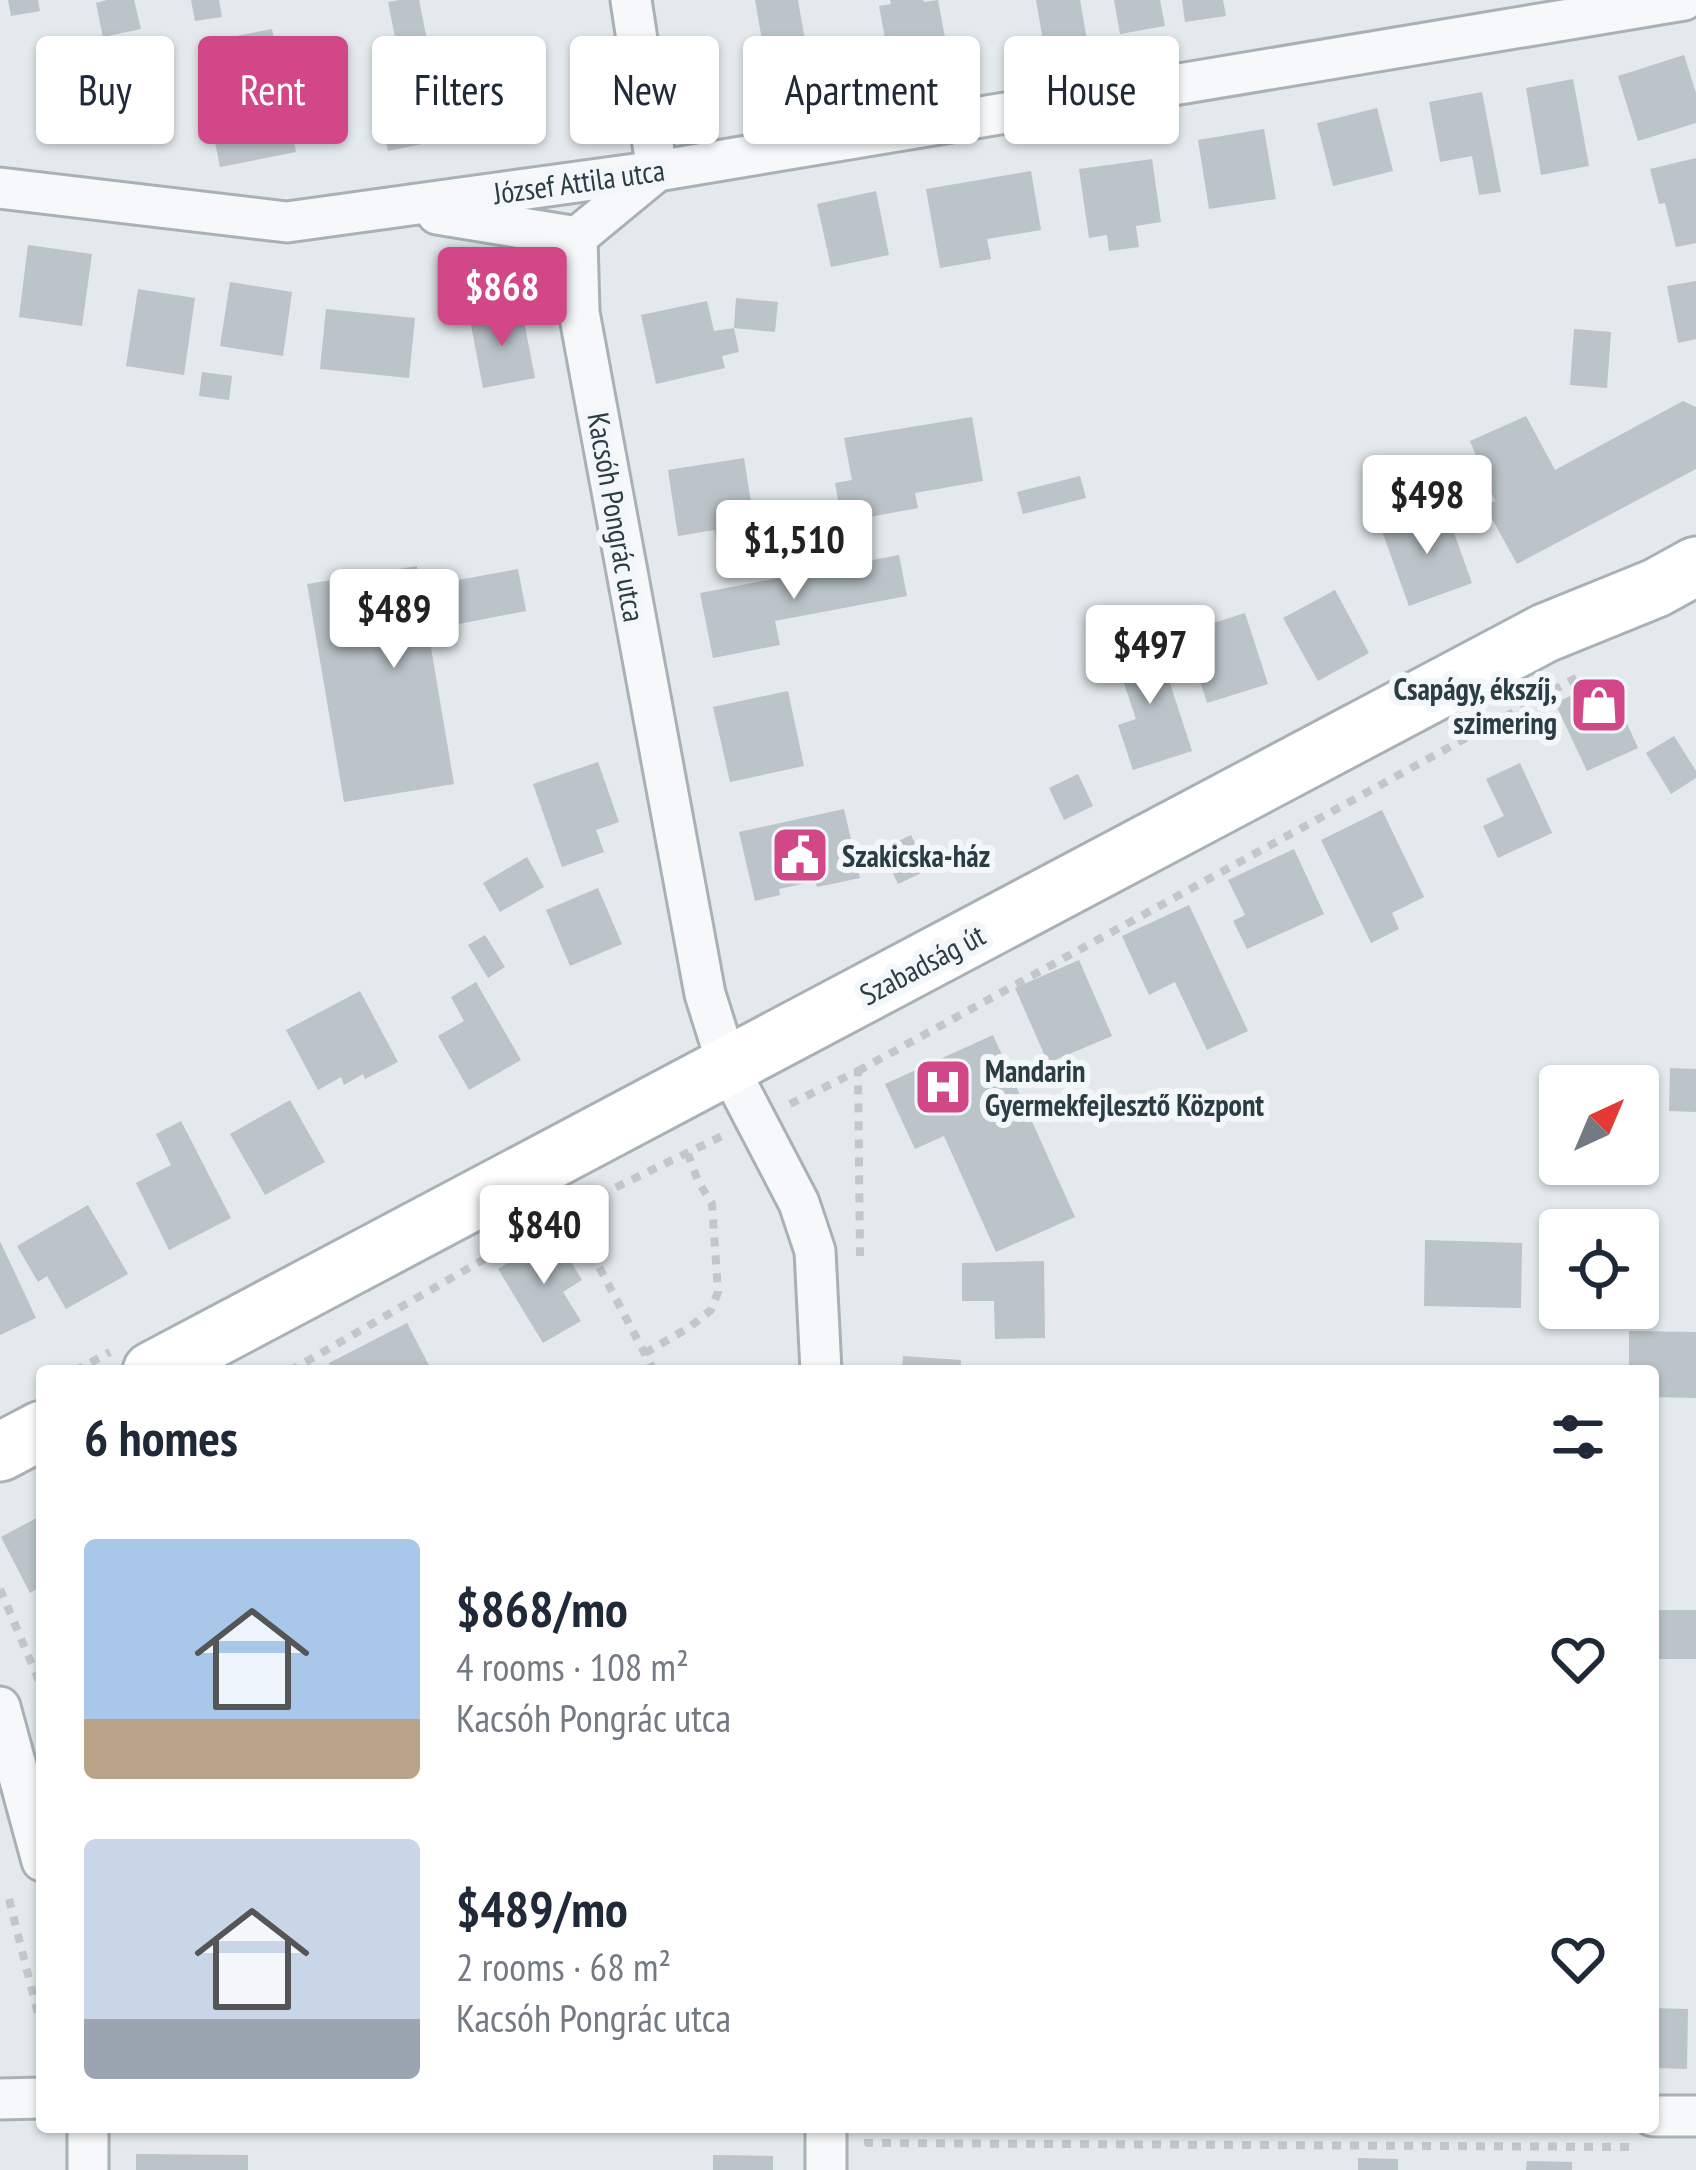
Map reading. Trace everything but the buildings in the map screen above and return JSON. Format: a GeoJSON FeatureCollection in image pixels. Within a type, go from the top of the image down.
{"type":"FeatureCollection","features":[{"type":"Feature","properties":{"kind":"street"},"geometry":{"type":"LineString","coordinates":[[577,237],[657,171],[631,0]]}},
{"type":"Feature","properties":{"kind":"street","name":"József Attila utca"},"geometry":{"type":"LineString","coordinates":[[0,188],[287,221],[657,171],[1684,0]]}},
{"type":"Feature","properties":{"kind":"street","name":"József Attila utca"},"geometry":{"type":"LineString","coordinates":[[397,207],[577,237]]}},
{"type":"Feature","properties":{"kind":"street","name":"Kacsóh Pongrác utca"},"geometry":{"type":"LineString","coordinates":[[577,237],[579,312],[704,994],[728,1067],[799,1203],[814,1251],[821,1365]]}},
{"type":"Feature","properties":{"kind":"street","name":"Szabadság út"},"geometry":{"type":"LineString","coordinates":[[163,1365],[1545,633],[1656,588],[1696,566]]}},
{"type":"Feature","properties":{"kind":"street"},"geometry":{"type":"LineString","coordinates":[[0,1452],[36,1433]]}},
{"type":"Feature","properties":{"kind":"street"},"geometry":{"type":"LineString","coordinates":[[0,1707],[36,1839]]}},
{"type":"Feature","properties":{"kind":"street"},"geometry":{"type":"LineString","coordinates":[[0,2098],[36,2098]]}},
{"type":"Feature","properties":{"kind":"street"},"geometry":{"type":"LineString","coordinates":[[1659,2128],[1696,2116]]}},
{"type":"Feature","properties":{"kind":"street"},"geometry":{"type":"LineString","coordinates":[[88,2133],[88,2170]]}},
{"type":"Feature","properties":{"kind":"street"},"geometry":{"type":"LineString","coordinates":[[826,2133],[826,2170]]}},
{"type":"Feature","properties":{"kind":"path"},"geometry":{"type":"LineString","coordinates":[[858,1071],[1591,670]]}},
{"type":"Feature","properties":{"kind":"path"},"geometry":{"type":"LineString","coordinates":[[300,1365],[568,1210],[726,1133]]}},
{"type":"Feature","properties":{"kind":"path"},"geometry":{"type":"LineString","coordinates":[[645,1354],[711,1310],[718,1292],[712,1204],[688,1154]]}},
{"type":"Feature","properties":{"kind":"path"},"geometry":{"type":"LineString","coordinates":[[568,1210],[651,1365]]}},
{"type":"Feature","properties":{"kind":"path"},"geometry":{"type":"LineString","coordinates":[[0,1589],[36,1674]]}},
{"type":"Feature","properties":{"kind":"path"},"geometry":{"type":"LineString","coordinates":[[9,1899],[36,2006]]}},
{"type":"Feature","properties":{"kind":"path"},"geometry":{"type":"LineString","coordinates":[[868,2133],[868,2143],[1520,2133]]}},
{"type":"Feature","properties":{"kind":"place","name":"Csapágy, ékszíj, szimering"},"geometry":{"type":"Point","coordinates":[1599,705]}},
{"type":"Feature","properties":{"kind":"place","name":"Szakicska-ház"},"geometry":{"type":"Point","coordinates":[800,855]}},
{"type":"Feature","properties":{"kind":"place","name":"Mandarin Gyermekfejlesztő Központ"},"geometry":{"type":"Point","coordinates":[943,1087]}}]}
